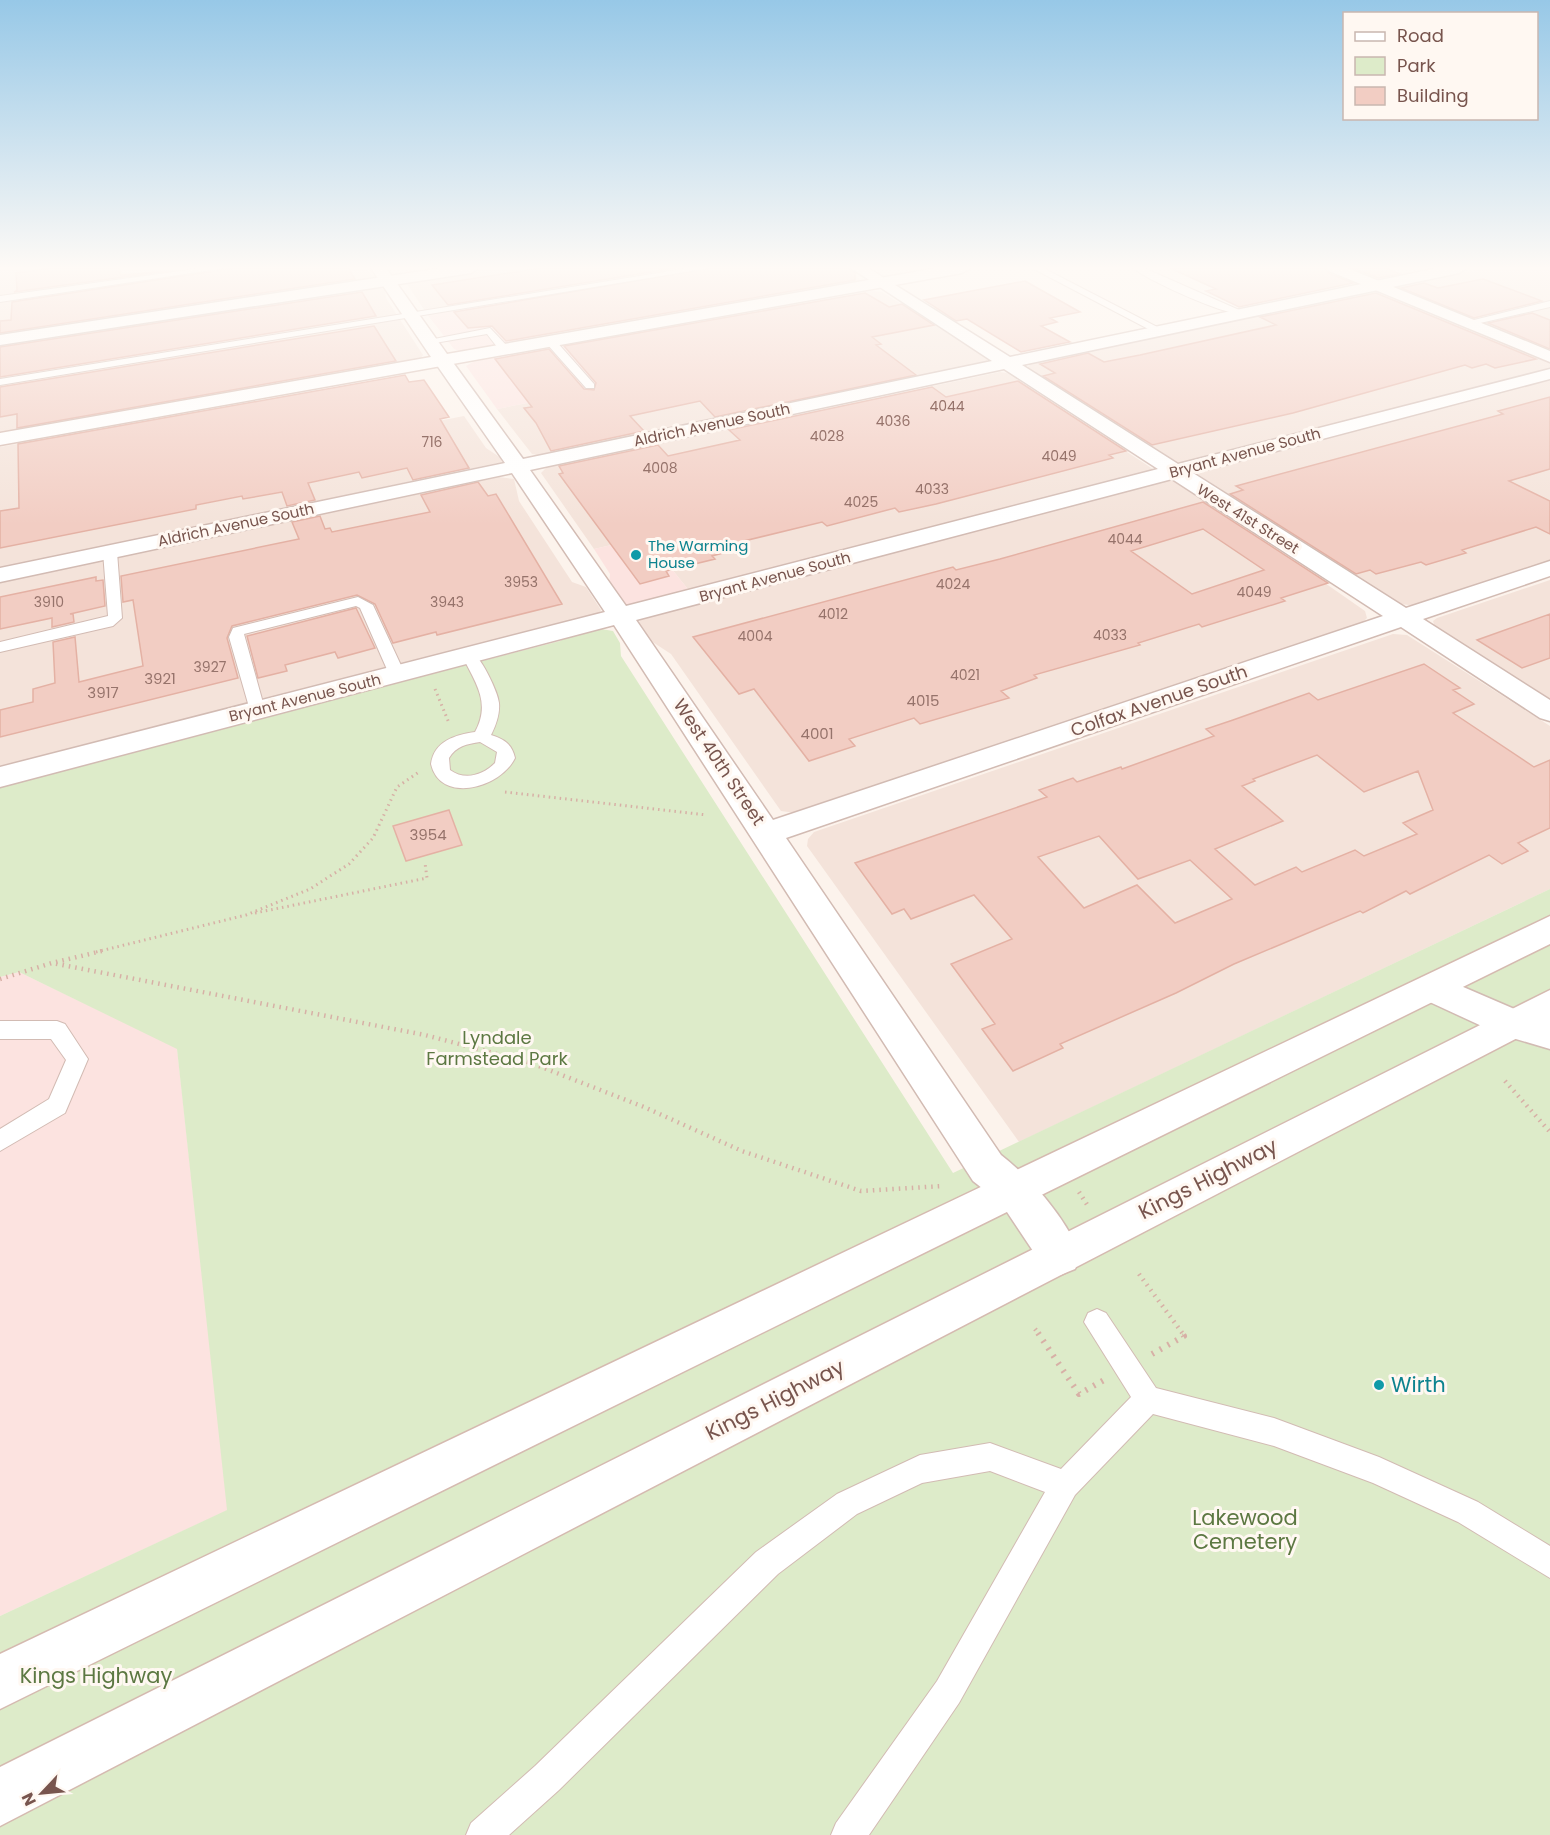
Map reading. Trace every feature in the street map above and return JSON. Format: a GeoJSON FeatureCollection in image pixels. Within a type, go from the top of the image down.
{"type":"FeatureCollection","features":[{"type":"Feature","properties":{"kind":"street","name":"West 40th Street"},"geometry":{"type":"LineString","coordinates":[[438,354],[518,466],[767,832],[987,1168],[1016,1190],[1060,1255]]}},
{"type":"Feature","properties":{"kind":"street"},"geometry":{"type":"LineString","coordinates":[[0,439],[485,354]]}},
{"type":"Feature","properties":{"kind":"street","name":"West 41st Street"},"geometry":{"type":"LineString","coordinates":[[991,354],[1550,712]]}},
{"type":"Feature","properties":{"kind":"street","name":"Aldrich Avenue South"},"geometry":{"type":"LineString","coordinates":[[0,575],[1049,354]]}},
{"type":"Feature","properties":{"kind":"street","name":"Bryant Avenue South"},"geometry":{"type":"LineString","coordinates":[[0,777],[1550,374]]}},
{"type":"Feature","properties":{"kind":"street","name":"Colfax Avenue South"},"geometry":{"type":"LineString","coordinates":[[767,832],[1550,568]]}},
{"type":"Feature","properties":{"kind":"street"},"geometry":{"type":"LineString","coordinates":[[0,1682],[1433,988],[1550,929]]}},
{"type":"Feature","properties":{"kind":"street"},"geometry":{"type":"LineString","coordinates":[[1433,988],[1512,1024],[1550,1034]]}},
{"type":"Feature","properties":{"kind":"street","name":"Kings Highway"},"geometry":{"type":"LineString","coordinates":[[0,1797],[1550,1004]]}},
{"type":"Feature","properties":{"kind":"lane"},"geometry":{"type":"LineString","coordinates":[[0,382],[189,354]]}},
{"type":"Feature","properties":{"kind":"lane"},"geometry":{"type":"LineString","coordinates":[[561,354],[590,386]]}},
{"type":"Feature","properties":{"kind":"lane"},"geometry":{"type":"LineString","coordinates":[[0,647],[108,623],[115,618],[110,552]]}},
{"type":"Feature","properties":{"kind":"lane"},"geometry":{"type":"LineString","coordinates":[[257,710],[236,637],[238,631],[358,602],[366,605],[397,674]]}},
{"type":"Feature","properties":{"kind":"lane"},"geometry":{"type":"LineString","coordinates":[[470,656],[492,700],[493,710],[481,737]]}},
{"type":"Feature","properties":{"kind":"lane"},"geometry":{"type":"LineString","coordinates":[[0,1030],[57,1030],[77,1059],[57,1106],[0,1141]]}},
{"type":"Feature","properties":{"kind":"lane"},"geometry":{"type":"LineString","coordinates":[[1097,1322],[1148,1398],[1274,1432],[1379,1471],[1468,1512],[1550,1563]]}},
{"type":"Feature","properties":{"kind":"lane"},"geometry":{"type":"LineString","coordinates":[[848,1835],[948,1692],[1065,1485],[1148,1398]]}},
{"type":"Feature","properties":{"kind":"lane"},"geometry":{"type":"LineString","coordinates":[[483,1835],[547,1778],[767,1563],[847,1503],[920,1468],[990,1457],[1065,1485]]}},
{"type":"Feature","properties":{"kind":"path"},"geometry":{"type":"LineString","coordinates":[[435,688],[453,731]]}},
{"type":"Feature","properties":{"kind":"path"},"geometry":{"type":"LineString","coordinates":[[246,915],[310,889],[349,864],[373,838],[397,787],[420,771]]}},
{"type":"Feature","properties":{"kind":"path"},"geometry":{"type":"LineString","coordinates":[[500,792],[707,815]]}},
{"type":"Feature","properties":{"kind":"path"},"geometry":{"type":"LineString","coordinates":[[0,979],[52,963],[246,915],[428,878],[425,863]]}},
{"type":"Feature","properties":{"kind":"path"},"geometry":{"type":"LineString","coordinates":[[52,963],[425,1035],[531,1063],[644,1107],[742,1151],[861,1191],[944,1186]]}},
{"type":"Feature","properties":{"kind":"path"},"geometry":{"type":"LineString","coordinates":[[1505,1081],[1550,1132]]}},
{"type":"Feature","properties":{"kind":"shaded area"},"geometry":{"type":"Polygon","coordinates":[[[0,354],[423,355],[421,358],[0,434],[0,354]]]}},
{"type":"Feature","properties":{"kind":"shaded area"},"geometry":{"type":"Polygon","coordinates":[[[518,354],[578,354],[607,387],[497,409],[466,366],[473,362],[518,354]]]}},
{"type":"Feature","properties":{"kind":"shaded area"},"geometry":{"type":"Polygon","coordinates":[[[578,354],[980,354],[987,358],[987,362],[542,456],[532,454],[497,409],[607,387],[578,354]]]}},
{"type":"Feature","properties":{"kind":"shaded area"},"geometry":{"type":"Polygon","coordinates":[[[1080,354],[1527,354],[1550,363],[1550,371],[1183,465],[1172,464],[1144,443],[1027,368],[1030,364],[1080,354]]]}},
{"type":"Feature","properties":{"kind":"shaded area"},"geometry":{"type":"Polygon","coordinates":[[[1000,372],[1007,373],[1156,471],[691,593],[646,537],[594,549],[541,473],[547,467],[1000,372]]]}},
{"type":"Feature","properties":{"kind":"shaded area"},"geometry":{"type":"Polygon","coordinates":[[[1550,377],[1550,562],[1418,606],[1400,604],[1196,473],[1215,463],[1241,461],[1550,377]]]}},
{"type":"Feature","properties":{"kind":"shaded area"},"geometry":{"type":"Polygon","coordinates":[[[317,390],[340,440],[464,416],[486,448],[501,458],[502,462],[0,568],[0,447],[317,390]]]}},
{"type":"Feature","properties":{"kind":"shaded area"},"geometry":{"type":"Polygon","coordinates":[[[499,477],[514,479],[519,501],[572,582],[586,587],[601,610],[597,616],[0,775],[0,583],[499,477]]]}},
{"type":"Feature","properties":{"kind":"shaded area"},"geometry":{"type":"Polygon","coordinates":[[[1174,478],[1365,611],[1367,618],[1363,622],[803,814],[781,811],[671,654],[648,639],[637,625],[641,619],[652,614],[1174,478]]]}},
{"type":"Feature","properties":{"kind":"shaded area"},"geometry":{"type":"Polygon","coordinates":[[[646,537],[691,593],[631,607],[622,604],[609,586],[610,574],[594,549],[646,537]]]}},
{"type":"Feature","properties":{"kind":"shaded area"},"geometry":{"type":"Polygon","coordinates":[[[1550,580],[1550,701],[1435,628],[1433,621],[1437,618],[1550,580]]]}},
{"type":"Feature","properties":{"kind":"shaded area"},"geometry":{"type":"Polygon","coordinates":[[[1393,634],[1407,635],[1550,726],[1550,889],[1019,1142],[807,846],[808,839],[814,832],[1393,634]]]}},
{"type":"Feature","properties":{"kind":"shaded area"},"geometry":{"type":"Polygon","coordinates":[[[19,972],[177,1048],[228,1510],[0,1616],[0,977],[19,972]]]}},
{"type":"Feature","properties":{"kind":"green space"},"geometry":{"type":"Polygon","coordinates":[[[595,628],[613,631],[620,643],[621,656],[953,1173],[1550,889],[1550,1835],[0,1835],[0,1616],[227,1510],[177,1049],[19,972],[0,977],[0,787],[225,728],[245,719],[311,705],[560,641],[576,632],[595,628]]]}},
{"type":"Feature","properties":{"kind":"building"},"geometry":{"type":"Polygon","coordinates":[[[0,354],[144,354],[0,377],[0,354]]]}},
{"type":"Feature","properties":{"kind":"building"},"geometry":{"type":"Polygon","coordinates":[[[205,354],[391,354],[396,361],[17,428],[17,414],[0,417],[0,387],[205,354]]]}},
{"type":"Feature","properties":{"kind":"building"},"geometry":{"type":"Polygon","coordinates":[[[524,354],[553,354],[584,389],[594,390],[596,383],[571,354],[888,354],[916,375],[715,417],[700,401],[630,416],[644,431],[551,451],[536,423],[524,408],[532,407],[495,359],[524,354]]]}},
{"type":"Feature","properties":{"kind":"building"},"geometry":{"type":"Polygon","coordinates":[[[1085,354],[1104,362],[1140,355],[1523,354],[1536,359],[1495,368],[1486,364],[1472,368],[1465,365],[1293,413],[1152,445],[1043,376],[1055,373],[1040,364],[1085,354]]]}},
{"type":"Feature","properties":{"kind":"building"},"geometry":{"type":"Polygon","coordinates":[[[405,375],[409,382],[424,380],[449,417],[440,419],[469,468],[413,480],[407,468],[362,478],[359,472],[308,483],[315,500],[287,506],[282,492],[243,499],[242,496],[196,505],[196,509],[0,548],[0,511],[19,508],[18,444],[405,375]]]}},
{"type":"Feature","properties":{"kind":"building"},"geometry":{"type":"Polygon","coordinates":[[[1018,381],[1126,451],[1109,455],[1113,458],[936,504],[899,512],[895,508],[827,526],[822,522],[740,542],[745,547],[712,556],[715,559],[666,571],[669,576],[640,584],[559,474],[563,473],[559,466],[658,445],[668,456],[740,440],[729,430],[932,387],[946,397],[1018,381]]]}},
{"type":"Feature","properties":{"kind":"building"},"geometry":{"type":"Polygon","coordinates":[[[1550,397],[1550,469],[1509,481],[1550,501],[1550,534],[1536,527],[1462,550],[1466,553],[1426,565],[1421,562],[1376,574],[1370,570],[1356,574],[1230,494],[1243,490],[1236,486],[1503,414],[1498,411],[1550,397]]]}},
{"type":"Feature","properties":{"kind":"building"},"geometry":{"type":"Polygon","coordinates":[[[478,482],[488,496],[496,494],[562,604],[437,635],[436,632],[393,643],[375,604],[357,595],[232,626],[227,638],[238,678],[0,737],[0,710],[33,702],[33,689],[55,683],[53,642],[75,637],[79,682],[143,666],[133,600],[123,602],[121,576],[299,539],[292,522],[320,516],[325,529],[330,528],[332,532],[430,512],[421,495],[478,482]]]}},
{"type":"Feature","properties":{"kind":"building"},"geometry":{"type":"Polygon","coordinates":[[[1203,502],[1328,583],[1281,598],[1285,601],[1202,627],[1199,624],[1138,643],[1140,645],[1034,675],[1037,678],[1001,691],[1009,698],[920,724],[914,718],[849,739],[855,746],[809,761],[754,689],[739,694],[693,637],[953,567],[956,570],[1203,502]],[[1203,529],[1131,551],[1192,594],[1264,570],[1203,529]]]}},
{"type":"Feature","properties":{"kind":"building"},"geometry":{"type":"Polygon","coordinates":[[[96,577],[96,581],[103,580],[105,606],[70,614],[73,614],[74,622],[52,627],[52,618],[0,629],[0,597],[96,577]]]}},
{"type":"Feature","properties":{"kind":"building"},"geometry":{"type":"Polygon","coordinates":[[[356,608],[375,648],[338,658],[335,652],[285,665],[287,671],[258,678],[247,636],[356,608]]]}},
{"type":"Feature","properties":{"kind":"building"},"geometry":{"type":"Polygon","coordinates":[[[1550,614],[1550,658],[1522,668],[1477,640],[1550,614]]]}},
{"type":"Feature","properties":{"kind":"building"},"geometry":{"type":"Polygon","coordinates":[[[1424,664],[1460,688],[1453,690],[1474,704],[1453,713],[1534,767],[1550,760],[1550,828],[1518,843],[1528,851],[1502,864],[1489,855],[1410,894],[1406,891],[1363,913],[1360,911],[1234,964],[1176,993],[1060,1044],[1063,1048],[1013,1071],[982,1029],[995,1024],[951,964],[1012,939],[974,895],[911,919],[904,909],[892,914],[855,863],[1047,797],[1039,790],[1073,778],[1077,782],[1121,767],[1122,769],[1214,736],[1206,729],[1309,693],[1318,700],[1424,664]],[[1317,755],[1253,779],[1255,781],[1242,786],[1283,821],[1215,849],[1255,885],[1296,867],[1302,872],[1355,850],[1364,856],[1417,834],[1403,823],[1433,810],[1418,771],[1364,792],[1317,755]],[[1099,836],[1038,857],[1084,908],[1137,885],[1175,923],[1232,899],[1190,860],[1138,879],[1099,836]]]}},
{"type":"Feature","properties":{"kind":"building"},"geometry":{"type":"Polygon","coordinates":[[[449,810],[462,845],[406,861],[393,826],[449,810]]]}},
{"type":"Feature","properties":{"kind":"place","name":"The Warming House"},"geometry":{"type":"Point","coordinates":[636,555]}},
{"type":"Feature","properties":{"kind":"place","name":"Wirth"},"geometry":{"type":"Point","coordinates":[1379,1385]}},
{"type":"Feature","properties":{"kind":"park label","name":"Lyndale Farmstead Park"},"geometry":{"type":"Point","coordinates":[497,1048]}},
{"type":"Feature","properties":{"kind":"park label","name":"Lakewood Cemetery"},"geometry":{"type":"Point","coordinates":[1245,1530]}}]}
